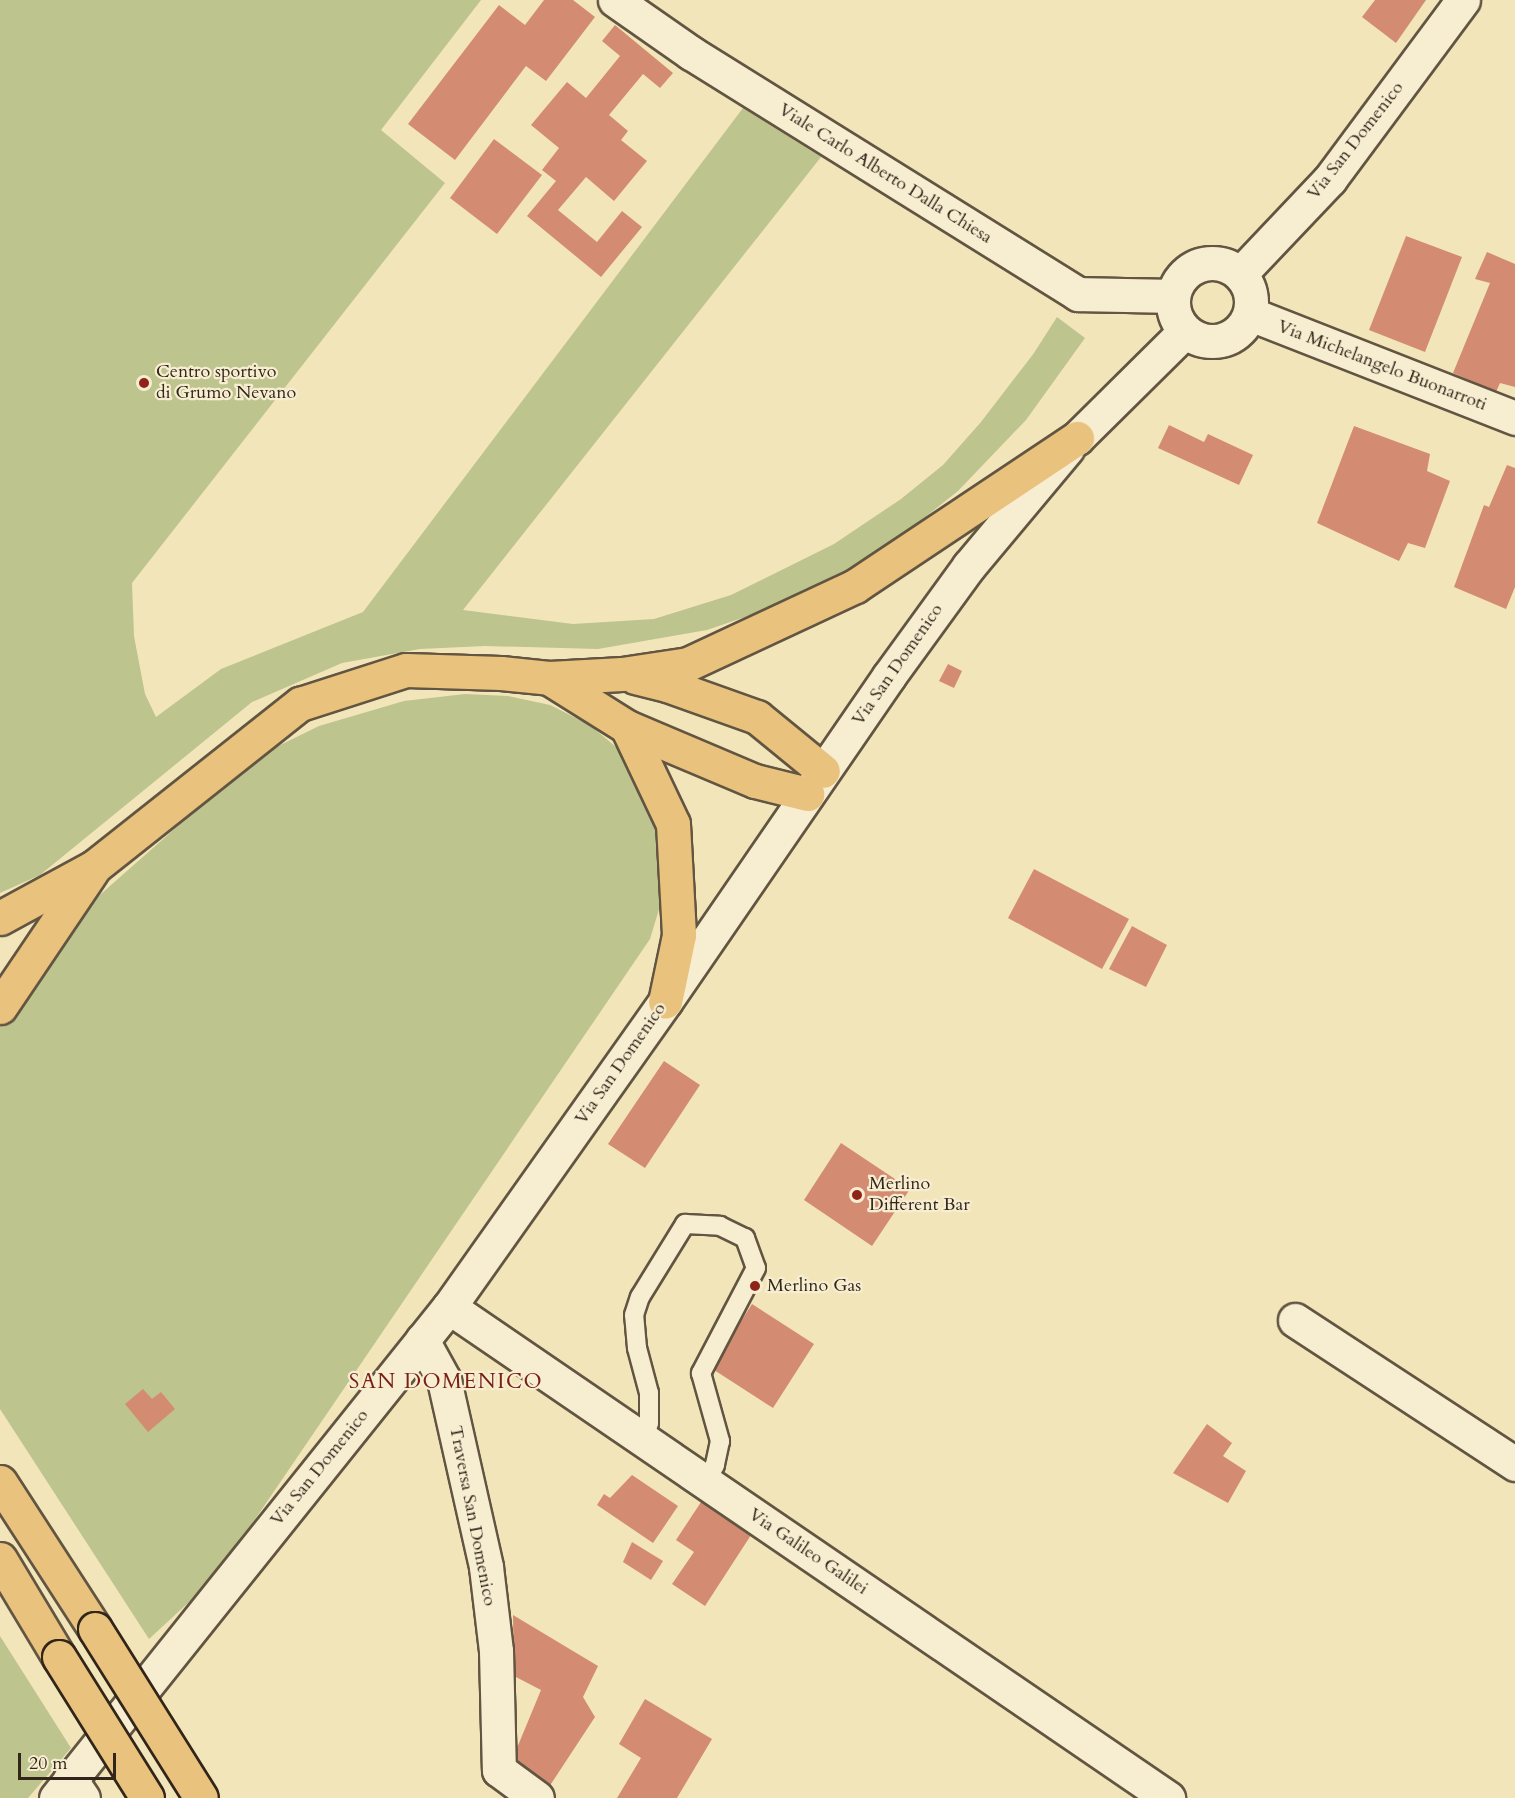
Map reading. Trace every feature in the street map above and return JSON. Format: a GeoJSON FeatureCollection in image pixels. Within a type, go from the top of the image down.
{"type":"FeatureCollection","features":[{"type":"Feature","properties":{"kind":"highway"},"geometry":{"type":"LineString","coordinates":[[0,918],[94,867],[300,704],[406,670],[501,673],[549,678],[622,674],[688,664],[855,586],[1077,438]]}},
{"type":"Feature","properties":{"kind":"highway"},"geometry":{"type":"LineString","coordinates":[[622,674],[668,685],[757,717],[815,783]]}},
{"type":"Feature","properties":{"kind":"highway"},"geometry":{"type":"LineString","coordinates":[[549,678],[627,727],[755,782],[815,783]]}},
{"type":"Feature","properties":{"kind":"highway"},"geometry":{"type":"LineString","coordinates":[[627,727],[673,824],[679,935],[664,1002]]}},
{"type":"Feature","properties":{"kind":"highway"},"geometry":{"type":"LineString","coordinates":[[0,1007],[94,867]]}},
{"type":"Feature","properties":{"kind":"highway"},"geometry":{"type":"LineString","coordinates":[[0,1482],[201,1798]]}},
{"type":"Feature","properties":{"kind":"highway"},"geometry":{"type":"LineString","coordinates":[[1,1560],[147,1798]]}},
{"type":"Feature","properties":{"kind":"main road","name":"Viale Carlo Alberto Dalla Chiesa"},"geometry":{"type":"LineString","coordinates":[[615,0],[691,53],[1078,294],[1172,296]]}},
{"type":"Feature","properties":{"kind":"main road","name":"Via San Domenico"},"geometry":{"type":"LineString","coordinates":[[1240,274],[1330,178],[1463,0]]}},
{"type":"Feature","properties":{"kind":"main road"},"geometry":{"type":"LineString","coordinates":[[1205,263],[1229,267],[1240,274],[1250,293],[1250,314],[1244,326],[1234,335],[1209,342],[1196,339],[1185,331],[1174,315],[1172,296],[1183,274],[1205,263]]}},
{"type":"Feature","properties":{"kind":"main road","name":"Via Michelangelo Buonarroti"},"geometry":{"type":"LineString","coordinates":[[1250,314],[1515,418]]}},
{"type":"Feature","properties":{"kind":"main road","name":"Via San Domenico"},"geometry":{"type":"LineString","coordinates":[[70,1792],[449,1307],[969,566],[1077,438],[1185,331]]}},
{"type":"Feature","properties":{"kind":"main road","name":"Via Galileo Galilei"},"geometry":{"type":"LineString","coordinates":[[449,1307],[1168,1798]]}},
{"type":"Feature","properties":{"kind":"main road"},"geometry":{"type":"LineString","coordinates":[[1295,1320],[1515,1464]]}},
{"type":"Feature","properties":{"kind":"main road","name":"Traversa San Domenico"},"geometry":{"type":"LineString","coordinates":[[422,1340],[444,1380],[486,1567],[496,1651],[496,1784],[537,1798]]}},
{"type":"Feature","properties":{"kind":"lane"},"geometry":{"type":"LineString","coordinates":[[644,1440],[649,1423],[650,1393],[637,1348],[634,1315],[640,1296],[685,1224],[720,1226],[745,1238],[756,1268],[701,1372],[720,1441],[715,1465],[706,1482]]}},
{"type":"Feature","properties":{"kind":"green space","name":"Centro sportivo di Grumo Nevano"},"geometry":{"type":"Polygon","coordinates":[[[0,0],[481,0],[381,130],[445,183],[132,583],[134,636],[145,694],[156,717],[221,669],[363,612],[743,108],[821,157],[463,610],[573,624],[654,619],[731,595],[834,544],[901,499],[943,465],[981,422],[1034,353],[1057,317],[1085,338],[1026,420],[958,491],[890,545],[795,600],[707,630],[598,649],[485,646],[420,649],[342,663],[252,702],[40,875],[0,893],[0,0]]]}},
{"type":"Feature","properties":{"kind":"green space"},"geometry":{"type":"Polygon","coordinates":[[[465,694],[508,696],[550,705],[590,725],[623,753],[653,805],[664,848],[663,896],[650,939],[215,1578],[149,1639],[0,1409],[0,1023],[59,931],[256,757],[319,726],[404,701],[465,694]]]}},
{"type":"Feature","properties":{"kind":"green space"},"geometry":{"type":"Polygon","coordinates":[[[0,1636],[71,1748],[28,1798],[0,1798],[0,1636]]]}},
{"type":"Feature","properties":{"kind":"building"},"geometry":{"type":"Polygon","coordinates":[[[544,0],[573,0],[595,17],[546,81],[526,66],[455,160],[408,124],[499,5],[525,25],[544,0]]]}},
{"type":"Feature","properties":{"kind":"building"},"geometry":{"type":"Polygon","coordinates":[[[1375,0],[1426,0],[1396,43],[1362,17],[1375,0]]]}},
{"type":"Feature","properties":{"kind":"building"},"geometry":{"type":"Polygon","coordinates":[[[615,25],[673,73],[660,88],[643,74],[609,115],[628,131],[621,140],[647,161],[614,201],[586,177],[558,210],[597,242],[622,211],[642,227],[601,277],[527,216],[556,181],[542,170],[559,148],[531,125],[567,82],[586,98],[620,56],[602,41],[615,25]]]}},
{"type":"Feature","properties":{"kind":"building"},"geometry":{"type":"Polygon","coordinates":[[[494,139],[542,175],[497,234],[450,198],[494,139]]]}},
{"type":"Feature","properties":{"kind":"building"},"geometry":{"type":"Polygon","coordinates":[[[1406,236],[1462,257],[1425,352],[1369,330],[1406,236]]]}},
{"type":"Feature","properties":{"kind":"building"},"geometry":{"type":"Polygon","coordinates":[[[1487,252],[1515,264],[1515,387],[1500,383],[1496,392],[1453,373],[1490,283],[1475,279],[1487,252]]]}},
{"type":"Feature","properties":{"kind":"building"},"geometry":{"type":"Polygon","coordinates":[[[1169,425],[1204,442],[1208,434],[1253,455],[1239,485],[1158,448],[1169,425]]]}},
{"type":"Feature","properties":{"kind":"building"},"geometry":{"type":"Polygon","coordinates":[[[1354,426],[1430,454],[1427,471],[1450,481],[1425,548],[1408,543],[1399,561],[1317,523],[1354,426]]]}},
{"type":"Feature","properties":{"kind":"building"},"geometry":{"type":"Polygon","coordinates":[[[1507,465],[1515,468],[1515,587],[1506,609],[1454,587],[1484,505],[1489,507],[1507,465]]]}},
{"type":"Feature","properties":{"kind":"building"},"geometry":{"type":"Polygon","coordinates":[[[948,664],[962,671],[954,688],[939,681],[948,664]]]}},
{"type":"Feature","properties":{"kind":"building"},"geometry":{"type":"Polygon","coordinates":[[[1034,869],[1129,919],[1102,969],[1008,918],[1034,869]]]}},
{"type":"Feature","properties":{"kind":"building"},"geometry":{"type":"Polygon","coordinates":[[[1132,926],[1167,945],[1146,987],[1109,969],[1132,926]]]}},
{"type":"Feature","properties":{"kind":"building"},"geometry":{"type":"Polygon","coordinates":[[[664,1061],[700,1085],[645,1168],[608,1144],[664,1061]]]}},
{"type":"Feature","properties":{"kind":"building","name":"Merlino Different Bar"},"geometry":{"type":"Polygon","coordinates":[[[841,1143],[910,1189],[872,1246],[804,1200],[841,1143]]]}},
{"type":"Feature","properties":{"kind":"building"},"geometry":{"type":"Polygon","coordinates":[[[752,1304],[814,1344],[773,1408],[711,1368],[752,1304]]]}},
{"type":"Feature","properties":{"kind":"building"},"geometry":{"type":"Polygon","coordinates":[[[143,1389],[152,1399],[161,1392],[175,1409],[148,1432],[125,1404],[143,1389]]]}},
{"type":"Feature","properties":{"kind":"building"},"geometry":{"type":"Polygon","coordinates":[[[1207,1424],[1232,1443],[1223,1456],[1246,1471],[1228,1503],[1173,1473],[1207,1424]]]}},
{"type":"Feature","properties":{"kind":"building"},"geometry":{"type":"Polygon","coordinates":[[[632,1475],[678,1506],[653,1543],[597,1505],[604,1494],[610,1498],[632,1475]]]}},
{"type":"Feature","properties":{"kind":"building"},"geometry":{"type":"Polygon","coordinates":[[[703,1499],[753,1532],[705,1606],[672,1584],[694,1552],[676,1540],[703,1499]]]}},
{"type":"Feature","properties":{"kind":"building"},"geometry":{"type":"Polygon","coordinates":[[[632,1542],[663,1561],[651,1580],[623,1562],[632,1542]]]}},
{"type":"Feature","properties":{"kind":"building"},"geometry":{"type":"Polygon","coordinates":[[[513,1615],[598,1666],[583,1697],[595,1717],[549,1787],[512,1760],[541,1690],[514,1676],[513,1615]]]}},
{"type":"Feature","properties":{"kind":"building"},"geometry":{"type":"Polygon","coordinates":[[[645,1699],[712,1739],[677,1798],[617,1798],[641,1758],[619,1744],[645,1699]]]}},
{"type":"Feature","properties":{"kind":"place","name":"Centro sportivo di Grumo Nevano"},"geometry":{"type":"Point","coordinates":[144,383]}},
{"type":"Feature","properties":{"kind":"place","name":"Merlino Different Bar"},"geometry":{"type":"Point","coordinates":[857,1195]}},
{"type":"Feature","properties":{"kind":"place","name":"Merlino Gas"},"geometry":{"type":"Point","coordinates":[755,1286]}},
{"type":"Feature","properties":{"kind":"district","name":"SAN DOMENICO"},"geometry":{"type":"Point","coordinates":[446,1382]}}]}
